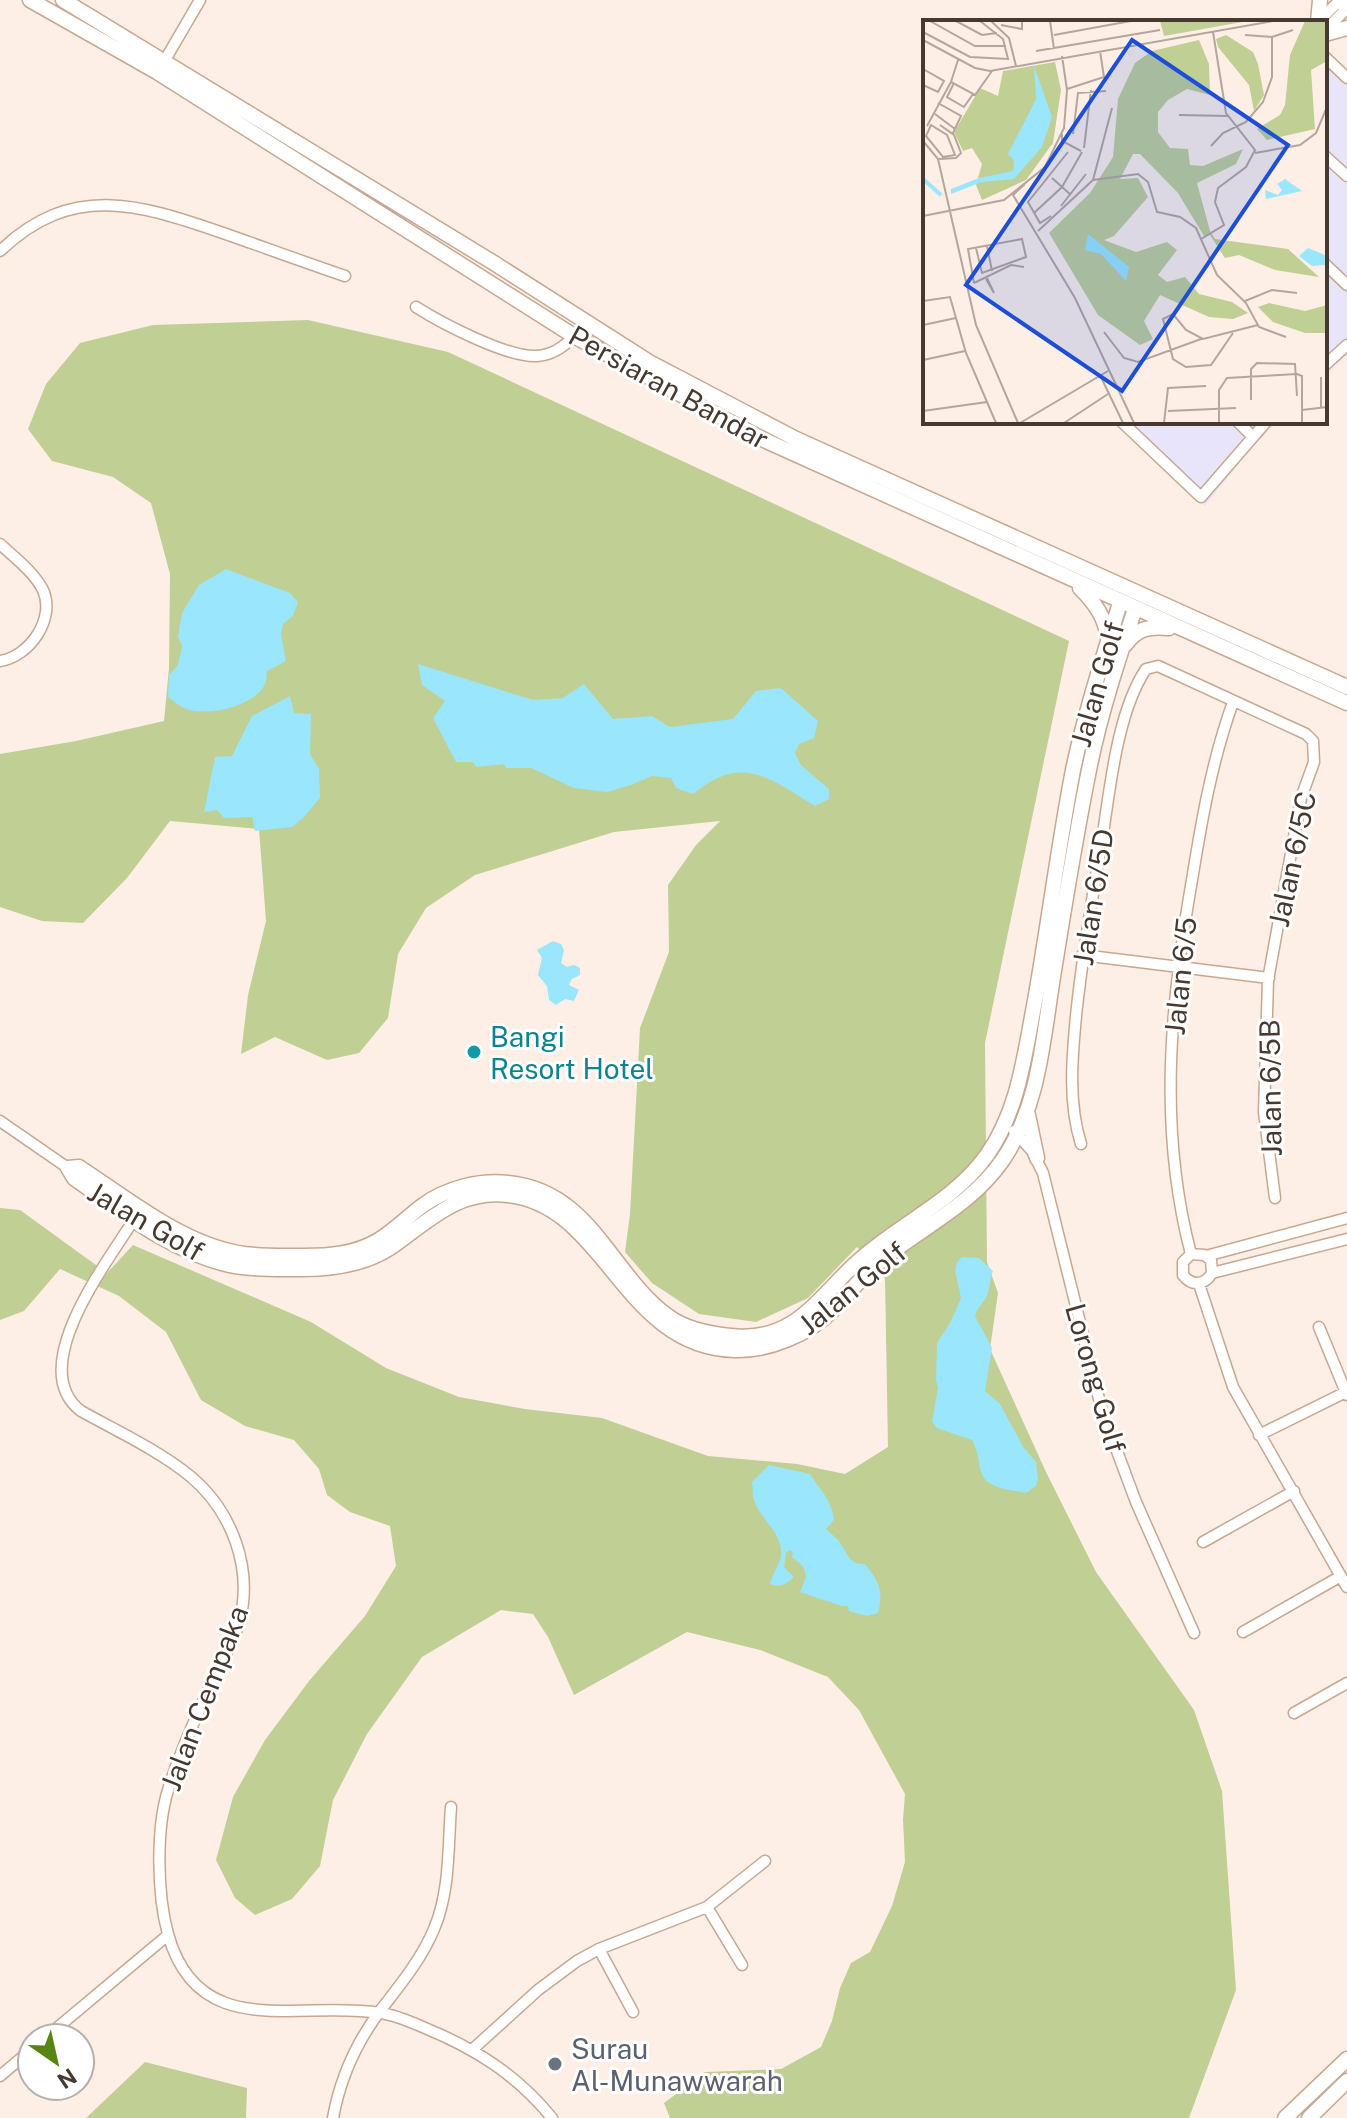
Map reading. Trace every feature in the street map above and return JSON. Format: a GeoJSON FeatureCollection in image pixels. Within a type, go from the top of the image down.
{"type":"FeatureCollection","features":[{"type":"Feature","properties":{"kind":"main road","name":"Persiaran Bandar"},"geometry":{"type":"LineString","coordinates":[[30,0],[157,72],[574,336],[764,440],[1347,703]]}},
{"type":"Feature","properties":{"kind":"main road","name":"Persiaran Bandar"},"geometry":{"type":"LineString","coordinates":[[63,0],[165,60],[649,362],[796,439],[1347,687]]}},
{"type":"Feature","properties":{"kind":"main road"},"geometry":{"type":"LineString","coordinates":[[1318,20],[1320,0]]}},
{"type":"Feature","properties":{"kind":"main road"},"geometry":{"type":"LineString","coordinates":[[1340,0],[1347,7]]}},
{"type":"Feature","properties":{"kind":"main road"},"geometry":{"type":"LineString","coordinates":[[1327,32],[1347,28]]}},
{"type":"Feature","properties":{"kind":"main road"},"geometry":{"type":"LineString","coordinates":[[1042,548],[1071,570],[1129,604],[1235,635]]}},
{"type":"Feature","properties":{"kind":"main road"},"geometry":{"type":"LineString","coordinates":[[1072,581],[1103,616],[1115,646],[1142,628],[1181,630]]}},
{"type":"Feature","properties":{"kind":"main road","name":"Jalan Golf"},"geometry":{"type":"LineString","coordinates":[[68,1168],[74,1178],[137,1214],[181,1247],[262,1269],[309,1269],[352,1264],[380,1254],[436,1212],[457,1201],[487,1194],[509,1195],[541,1205],[572,1225],[641,1306],[681,1338],[708,1347],[736,1351],[787,1339],[817,1323],[872,1267],[966,1199],[986,1181],[1019,1134],[1028,1111],[1039,1060],[1089,702],[1115,646],[1129,604]]}},
{"type":"Feature","properties":{"kind":"main road","name":"Jalan Golf"},"geometry":{"type":"LineString","coordinates":[[215,1254],[309,1256],[347,1252],[380,1240],[427,1202],[447,1192],[490,1182],[512,1183],[557,1199],[579,1214],[654,1304],[680,1323],[711,1333],[738,1337],[757,1336],[792,1324],[811,1311],[868,1252],[940,1201],[971,1174],[1005,1126],[1022,1072],[1081,771]]}},
{"type":"Feature","properties":{"kind":"main road"},"geometry":{"type":"LineString","coordinates":[[1028,1111],[1038,1160]]}},
{"type":"Feature","properties":{"kind":"main road"},"geometry":{"type":"LineString","coordinates":[[1004,1158],[1026,1155],[1038,1160]]}},
{"type":"Feature","properties":{"kind":"main road"},"geometry":{"type":"LineString","coordinates":[[1285,2118],[1347,2059]]}},
{"type":"Feature","properties":{"kind":"main road"},"geometry":{"type":"LineString","coordinates":[[1309,2118],[1347,2081]]}},
{"type":"Feature","properties":{"kind":"street"},"geometry":{"type":"LineString","coordinates":[[1320,20],[1340,0]]}},
{"type":"Feature","properties":{"kind":"street"},"geometry":{"type":"LineString","coordinates":[[165,60],[197,1]]}},
{"type":"Feature","properties":{"kind":"street"},"geometry":{"type":"LineString","coordinates":[[1327,30],[1347,7]]}},
{"type":"Feature","properties":{"kind":"street"},"geometry":{"type":"LineString","coordinates":[[1327,59],[1347,78]]}},
{"type":"Feature","properties":{"kind":"street"},"geometry":{"type":"LineString","coordinates":[[1327,158],[1347,176]]}},
{"type":"Feature","properties":{"kind":"street"},"geometry":{"type":"LineString","coordinates":[[0,251],[21,231],[59,213],[95,204],[123,205],[158,211],[345,276]]}},
{"type":"Feature","properties":{"kind":"street"},"geometry":{"type":"LineString","coordinates":[[1327,266],[1347,285]]}},
{"type":"Feature","properties":{"kind":"street"},"geometry":{"type":"LineString","coordinates":[[416,307],[447,327],[530,356],[557,351],[574,336]]}},
{"type":"Feature","properties":{"kind":"street"},"geometry":{"type":"LineString","coordinates":[[1327,363],[1347,345]]}},
{"type":"Feature","properties":{"kind":"street"},"geometry":{"type":"LineString","coordinates":[[1124,424],[1201,497],[1264,424]]}},
{"type":"Feature","properties":{"kind":"street"},"geometry":{"type":"LineString","coordinates":[[1240,424],[1252,436]]}},
{"type":"Feature","properties":{"kind":"street"},"geometry":{"type":"LineString","coordinates":[[0,544],[35,577],[44,591],[47,606],[37,637],[25,651],[0,661]]}},
{"type":"Feature","properties":{"kind":"street","name":"Jalan 6/5D"},"geometry":{"type":"LineString","coordinates":[[1081,1144],[1074,1123],[1072,1080],[1082,955],[1117,749],[1137,682],[1146,669],[1158,666],[1233,702]]}},
{"type":"Feature","properties":{"kind":"street","name":"Jalan 6/5C"},"geometry":{"type":"LineString","coordinates":[[1233,702],[1306,734],[1313,741],[1314,762],[1301,798],[1269,978]]}},
{"type":"Feature","properties":{"kind":"street","name":"Jalan 6/5"},"geometry":{"type":"LineString","coordinates":[[1191,1254],[1181,1208],[1170,1115],[1177,968],[1209,778],[1233,702]]}},
{"type":"Feature","properties":{"kind":"street"},"geometry":{"type":"LineString","coordinates":[[1082,955],[1269,978]]}},
{"type":"Feature","properties":{"kind":"street","name":"Jalan 6/5B"},"geometry":{"type":"LineString","coordinates":[[1269,978],[1264,1112],[1275,1198]]}},
{"type":"Feature","properties":{"kind":"street","name":"Jalan Golf"},"geometry":{"type":"LineString","coordinates":[[0,1121],[68,1168]]}},
{"type":"Feature","properties":{"kind":"street","name":"Lorong Golf"},"geometry":{"type":"LineString","coordinates":[[1005,1126],[1019,1134],[1038,1160],[1051,1198],[1092,1379],[1105,1422],[1136,1502],[1194,1633]]}},
{"type":"Feature","properties":{"kind":"street","name":"Jalan Cempaka"},"geometry":{"type":"LineString","coordinates":[[137,1214],[86,1292],[75,1317],[64,1360],[63,1389],[72,1404],[81,1411],[164,1459],[206,1491],[234,1533],[245,1587],[239,1623],[167,1793],[160,1846],[168,1935],[190,1978],[226,2005],[250,2011],[331,2010],[399,2017],[473,2049],[517,2080],[552,2118]]}},
{"type":"Feature","properties":{"kind":"street"},"geometry":{"type":"LineString","coordinates":[[1347,1218],[1206,1256],[1191,1254],[1183,1262],[1182,1271],[1187,1280],[1199,1284],[1212,1273],[1347,1239]]}},
{"type":"Feature","properties":{"kind":"street"},"geometry":{"type":"LineString","coordinates":[[1206,1256],[1211,1260],[1212,1273]]}},
{"type":"Feature","properties":{"kind":"street"},"geometry":{"type":"LineString","coordinates":[[1199,1284],[1233,1387],[1347,1587]]}},
{"type":"Feature","properties":{"kind":"street"},"geometry":{"type":"LineString","coordinates":[[1259,1435],[1346,1394],[1319,1327]]}},
{"type":"Feature","properties":{"kind":"street"},"geometry":{"type":"LineString","coordinates":[[1203,1542],[1294,1491]]}},
{"type":"Feature","properties":{"kind":"street"},"geometry":{"type":"LineString","coordinates":[[1243,1632],[1341,1576]]}},
{"type":"Feature","properties":{"kind":"street"},"geometry":{"type":"LineString","coordinates":[[1294,1713],[1347,1683]]}},
{"type":"Feature","properties":{"kind":"street"},"geometry":{"type":"LineString","coordinates":[[333,2118],[350,2061],[379,2013],[414,1966],[435,1928],[443,1905],[451,1807]]}},
{"type":"Feature","properties":{"kind":"street"},"geometry":{"type":"LineString","coordinates":[[473,2049],[548,1982],[599,1949],[707,1907],[765,1861]]}},
{"type":"Feature","properties":{"kind":"street"},"geometry":{"type":"LineString","coordinates":[[707,1907],[742,1965]]}},
{"type":"Feature","properties":{"kind":"street"},"geometry":{"type":"LineString","coordinates":[[64,2022],[168,1935]]}},
{"type":"Feature","properties":{"kind":"street"},"geometry":{"type":"LineString","coordinates":[[599,1949],[633,2012]]}},
{"type":"Feature","properties":{"kind":"street"},"geometry":{"type":"LineString","coordinates":[[0,2076],[16,2062]]}},
{"type":"Feature","properties":{"kind":"shaded area"},"geometry":{"type":"Polygon","coordinates":[[[1327,64],[1347,83],[1347,355],[1327,374],[1327,64]]]}},
{"type":"Feature","properties":{"kind":"shaded area"},"geometry":{"type":"Polygon","coordinates":[[[1117,424],[1275,424],[1252,447],[1205,506],[1117,424]]]}},
{"type":"Feature","properties":{"kind":"green space"},"geometry":{"type":"Polygon","coordinates":[[[308,320],[448,352],[1069,641],[985,1043],[987,1262],[998,1293],[990,1349],[1096,1572],[1194,1710],[1222,1791],[1236,1990],[1189,2118],[670,2118],[664,2103],[705,2072],[781,2069],[821,2047],[851,1963],[870,1952],[892,1906],[905,1862],[905,1794],[859,1710],[828,1677],[760,1650],[687,1632],[574,1695],[548,1637],[533,1614],[501,1610],[422,1657],[367,1734],[333,1800],[320,1866],[292,1899],[255,1915],[235,1898],[216,1860],[233,1797],[265,1740],[309,1681],[365,1616],[396,1566],[390,1526],[350,1512],[327,1495],[319,1469],[294,1440],[245,1426],[201,1400],[166,1332],[119,1296],[60,1269],[24,1311],[0,1320],[0,1208],[20,1210],[107,1273],[133,1245],[311,1322],[386,1368],[459,1397],[602,1418],[708,1456],[797,1464],[845,1474],[888,1447],[885,1279],[857,1247],[808,1298],[756,1322],[699,1314],[652,1283],[625,1252],[630,1214],[640,1028],[669,952],[668,885],[696,845],[720,821],[614,832],[475,875],[426,908],[398,954],[388,1018],[359,1053],[327,1060],[275,1037],[241,1054],[248,995],[266,921],[259,829],[170,821],[127,878],[83,923],[42,921],[0,907],[0,754],[164,721],[169,668],[170,574],[151,503],[113,477],[52,461],[28,429],[46,384],[80,343],[153,325],[308,320]]]}},
{"type":"Feature","properties":{"kind":"green space"},"geometry":{"type":"Polygon","coordinates":[[[145,2062],[247,2088],[246,2118],[86,2118],[145,2062]]]}},
{"type":"Feature","properties":{"kind":"water"},"geometry":{"type":"Polygon","coordinates":[[[226,569],[290,593],[298,602],[293,616],[283,624],[281,634],[286,661],[267,671],[260,692],[241,704],[216,711],[193,711],[168,697],[169,675],[178,665],[182,646],[178,637],[182,613],[199,585],[226,569]]]}},
{"type":"Feature","properties":{"kind":"water"},"geometry":{"type":"Polygon","coordinates":[[[418,664],[533,700],[563,698],[584,684],[613,719],[652,716],[670,727],[733,719],[756,691],[781,688],[818,721],[814,738],[799,744],[795,753],[801,765],[829,789],[829,799],[815,806],[769,779],[741,772],[710,782],[693,794],[676,788],[671,778],[652,776],[607,792],[574,788],[531,768],[506,768],[504,764],[476,767],[473,762],[456,762],[433,718],[445,701],[422,685],[418,664]]]}},
{"type":"Feature","properties":{"kind":"water"},"geometry":{"type":"Polygon","coordinates":[[[290,696],[294,713],[311,714],[310,754],[319,769],[320,798],[292,827],[255,831],[252,817],[224,818],[217,810],[204,812],[215,757],[232,756],[252,716],[290,696]]]}},
{"type":"Feature","properties":{"kind":"water"},"geometry":{"type":"Polygon","coordinates":[[[553,941],[561,944],[564,950],[561,963],[580,968],[580,975],[572,979],[569,985],[579,990],[574,1001],[565,999],[556,1005],[549,1000],[547,986],[538,975],[542,958],[537,950],[553,941]]]}},
{"type":"Feature","properties":{"kind":"water"},"geometry":{"type":"Polygon","coordinates":[[[962,1257],[979,1258],[993,1271],[987,1295],[975,1316],[992,1348],[985,1391],[1000,1404],[1024,1448],[1036,1462],[1036,1486],[1026,1493],[1000,1488],[988,1482],[981,1472],[972,1440],[937,1428],[932,1422],[938,1388],[937,1343],[961,1298],[955,1270],[962,1257]]]}},
{"type":"Feature","properties":{"kind":"water"},"geometry":{"type":"Polygon","coordinates":[[[769,1465],[810,1474],[833,1513],[834,1520],[826,1529],[852,1561],[865,1564],[877,1581],[880,1593],[878,1613],[867,1616],[849,1611],[848,1606],[800,1592],[806,1577],[803,1566],[792,1557],[790,1550],[786,1553],[784,1567],[794,1577],[783,1585],[770,1584],[781,1558],[780,1547],[775,1533],[754,1500],[752,1482],[769,1465]]]}},
{"type":"Feature","properties":{"kind":"place","name":"Bangi Resort Hotel"},"geometry":{"type":"Point","coordinates":[474,1052]}},
{"type":"Feature","properties":{"kind":"place","name":"Surau Al-Munawwarah"},"geometry":{"type":"Point","coordinates":[555,2064]}}]}
